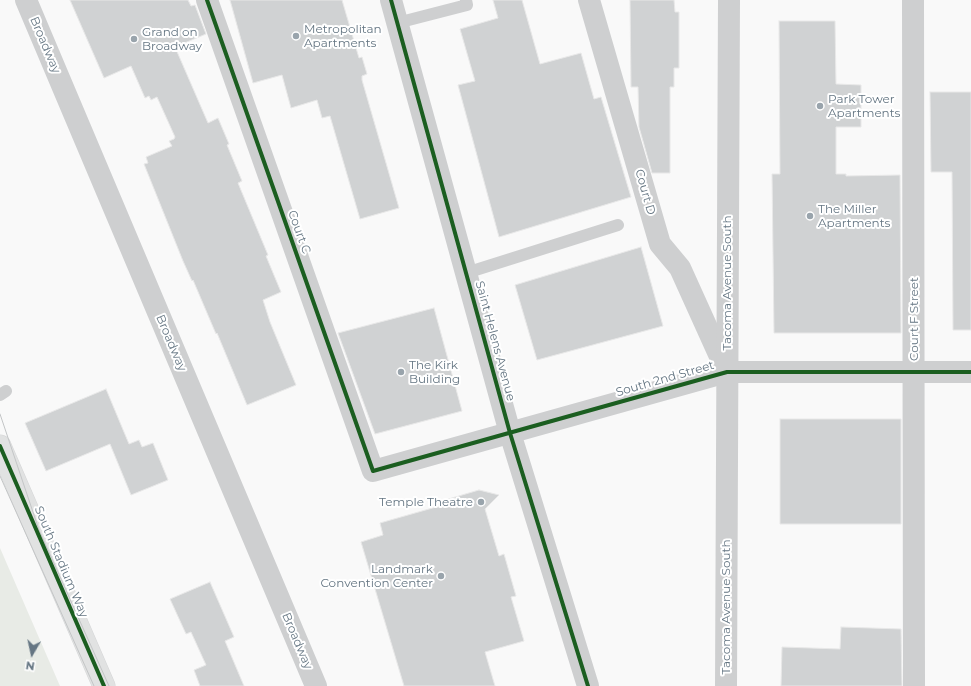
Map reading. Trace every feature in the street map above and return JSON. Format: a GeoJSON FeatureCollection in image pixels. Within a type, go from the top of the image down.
{"type":"FeatureCollection","features":[{"type":"Feature","properties":{"kind":"main road","name":"South Stadium Way"},"geometry":{"type":"LineString","coordinates":[[0,446],[104,686]]}},
{"type":"Feature","properties":{"kind":"street","name":"Broadway"},"geometry":{"type":"LineString","coordinates":[[26,0],[316,686]]}},
{"type":"Feature","properties":{"kind":"street","name":"Court C"},"geometry":{"type":"LineString","coordinates":[[207,0],[373,471]]}},
{"type":"Feature","properties":{"kind":"street","name":"Saint Helens Avenue"},"geometry":{"type":"LineString","coordinates":[[391,0],[510,433],[588,686]]}},
{"type":"Feature","properties":{"kind":"street","name":"Court D"},"geometry":{"type":"LineString","coordinates":[[589,0],[660,244],[680,268],[726,372]]}},
{"type":"Feature","properties":{"kind":"street","name":"Tacoma Avenue South"},"geometry":{"type":"LineString","coordinates":[[726,686],[726,372],[729,0]]}},
{"type":"Feature","properties":{"kind":"street","name":"Court F Street"},"geometry":{"type":"LineString","coordinates":[[913,0],[914,686]]}},
{"type":"Feature","properties":{"kind":"street","name":"South 2nd Street"},"geometry":{"type":"LineString","coordinates":[[373,471],[726,372],[971,372]]}},
{"type":"Feature","properties":{"kind":"lane"},"geometry":{"type":"LineString","coordinates":[[397,23],[467,5],[466,0]]}},
{"type":"Feature","properties":{"kind":"lane"},"geometry":{"type":"LineString","coordinates":[[466,273],[618,225]]}},
{"type":"Feature","properties":{"kind":"shaded area"},"geometry":{"type":"Polygon","coordinates":[[[0,548],[60,686],[0,686],[0,548]]]}},
{"type":"Feature","properties":{"kind":"building"},"geometry":{"type":"Polygon","coordinates":[[[70,0],[188,0],[191,6],[195,5],[206,34],[175,47],[208,123],[218,118],[229,144],[227,145],[242,181],[238,183],[268,255],[266,256],[281,292],[263,300],[270,322],[296,385],[247,405],[217,333],[216,334],[193,280],[192,281],[183,261],[144,164],[148,163],[146,157],[172,146],[169,141],[175,137],[157,97],[151,100],[149,96],[145,98],[131,66],[104,78],[70,0]]]}},
{"type":"Feature","properties":{"kind":"building"},"geometry":{"type":"Polygon","coordinates":[[[230,0],[342,0],[359,58],[362,57],[367,74],[362,76],[362,80],[399,208],[360,219],[330,116],[322,118],[317,100],[291,108],[282,75],[253,83],[230,0]]]}},
{"type":"Feature","properties":{"kind":"building"},"geometry":{"type":"Polygon","coordinates":[[[493,0],[522,0],[540,64],[581,53],[594,99],[601,97],[631,197],[499,237],[458,85],[475,81],[460,29],[498,18],[493,0]]]}},
{"type":"Feature","properties":{"kind":"building"},"geometry":{"type":"Polygon","coordinates":[[[630,0],[674,0],[675,12],[679,12],[679,68],[674,68],[674,87],[670,87],[670,173],[652,173],[639,127],[638,87],[631,87],[630,0]]]}},
{"type":"Feature","properties":{"kind":"building"},"geometry":{"type":"Polygon","coordinates":[[[779,21],[835,21],[836,84],[861,85],[861,127],[836,127],[836,174],[846,174],[846,176],[900,175],[901,333],[774,333],[772,174],[780,174],[779,21]]]}},
{"type":"Feature","properties":{"kind":"building"},"geometry":{"type":"Polygon","coordinates":[[[930,92],[971,92],[971,330],[953,330],[952,172],[931,172],[930,92]]]}},
{"type":"Feature","properties":{"kind":"building"},"geometry":{"type":"Polygon","coordinates":[[[641,247],[663,326],[537,360],[515,285],[641,247]]]}},
{"type":"Feature","properties":{"kind":"building","name":"The Kirk Building"},"geometry":{"type":"Polygon","coordinates":[[[434,308],[462,411],[375,434],[338,333],[434,308]]]}},
{"type":"Feature","properties":{"kind":"building"},"geometry":{"type":"Polygon","coordinates":[[[106,389],[129,444],[139,440],[142,447],[153,443],[168,480],[131,495],[110,444],[46,471],[25,423],[106,389]]]}},
{"type":"Feature","properties":{"kind":"building"},"geometry":{"type":"Polygon","coordinates":[[[780,419],[901,419],[901,524],[780,524],[780,419]]]}},
{"type":"Feature","properties":{"kind":"building","name":"Landmark Convention Center"},"geometry":{"type":"Polygon","coordinates":[[[479,490],[499,495],[485,509],[499,556],[504,554],[516,596],[511,597],[524,641],[485,652],[495,686],[404,686],[361,542],[383,535],[380,523],[436,507],[435,503],[479,490]]]}},
{"type":"Feature","properties":{"kind":"building"},"geometry":{"type":"Polygon","coordinates":[[[210,582],[234,637],[225,641],[244,686],[200,686],[194,670],[206,665],[191,632],[186,634],[170,599],[210,582]]]}},
{"type":"Feature","properties":{"kind":"building"},"geometry":{"type":"Polygon","coordinates":[[[841,627],[901,629],[902,686],[781,686],[782,647],[840,649],[841,627]]]}},
{"type":"Feature","properties":{"kind":"tram line"},"geometry":{"type":"LineString","coordinates":[[0,414],[39,530],[109,686]]}},
{"type":"Feature","properties":{"kind":"tram line"},"geometry":{"type":"LineString","coordinates":[[0,476],[94,686]]}},
{"type":"Feature","properties":{"kind":"cycle path"},"geometry":{"type":"LineString","coordinates":[[207,0],[373,471],[727,372],[971,372]]}},
{"type":"Feature","properties":{"kind":"cycle path"},"geometry":{"type":"LineString","coordinates":[[391,0],[510,433],[588,686]]}},
{"type":"Feature","properties":{"kind":"cycle path"},"geometry":{"type":"LineString","coordinates":[[0,446],[104,686]]}},
{"type":"Feature","properties":{"kind":"place","name":"Metropolitan Apartments"},"geometry":{"type":"Point","coordinates":[296,36]}},
{"type":"Feature","properties":{"kind":"place","name":"Grand on Broadway"},"geometry":{"type":"Point","coordinates":[134,39]}},
{"type":"Feature","properties":{"kind":"place","name":"Park Tower Apartments"},"geometry":{"type":"Point","coordinates":[820,106]}},
{"type":"Feature","properties":{"kind":"place","name":"The Miller Apartments"},"geometry":{"type":"Point","coordinates":[810,216]}},
{"type":"Feature","properties":{"kind":"place","name":"The Kirk Building"},"geometry":{"type":"Point","coordinates":[401,372]}},
{"type":"Feature","properties":{"kind":"place","name":"Temple Theatre"},"geometry":{"type":"Point","coordinates":[481,502]}},
{"type":"Feature","properties":{"kind":"place","name":"Landmark Convention Center"},"geometry":{"type":"Point","coordinates":[441,576]}}]}
